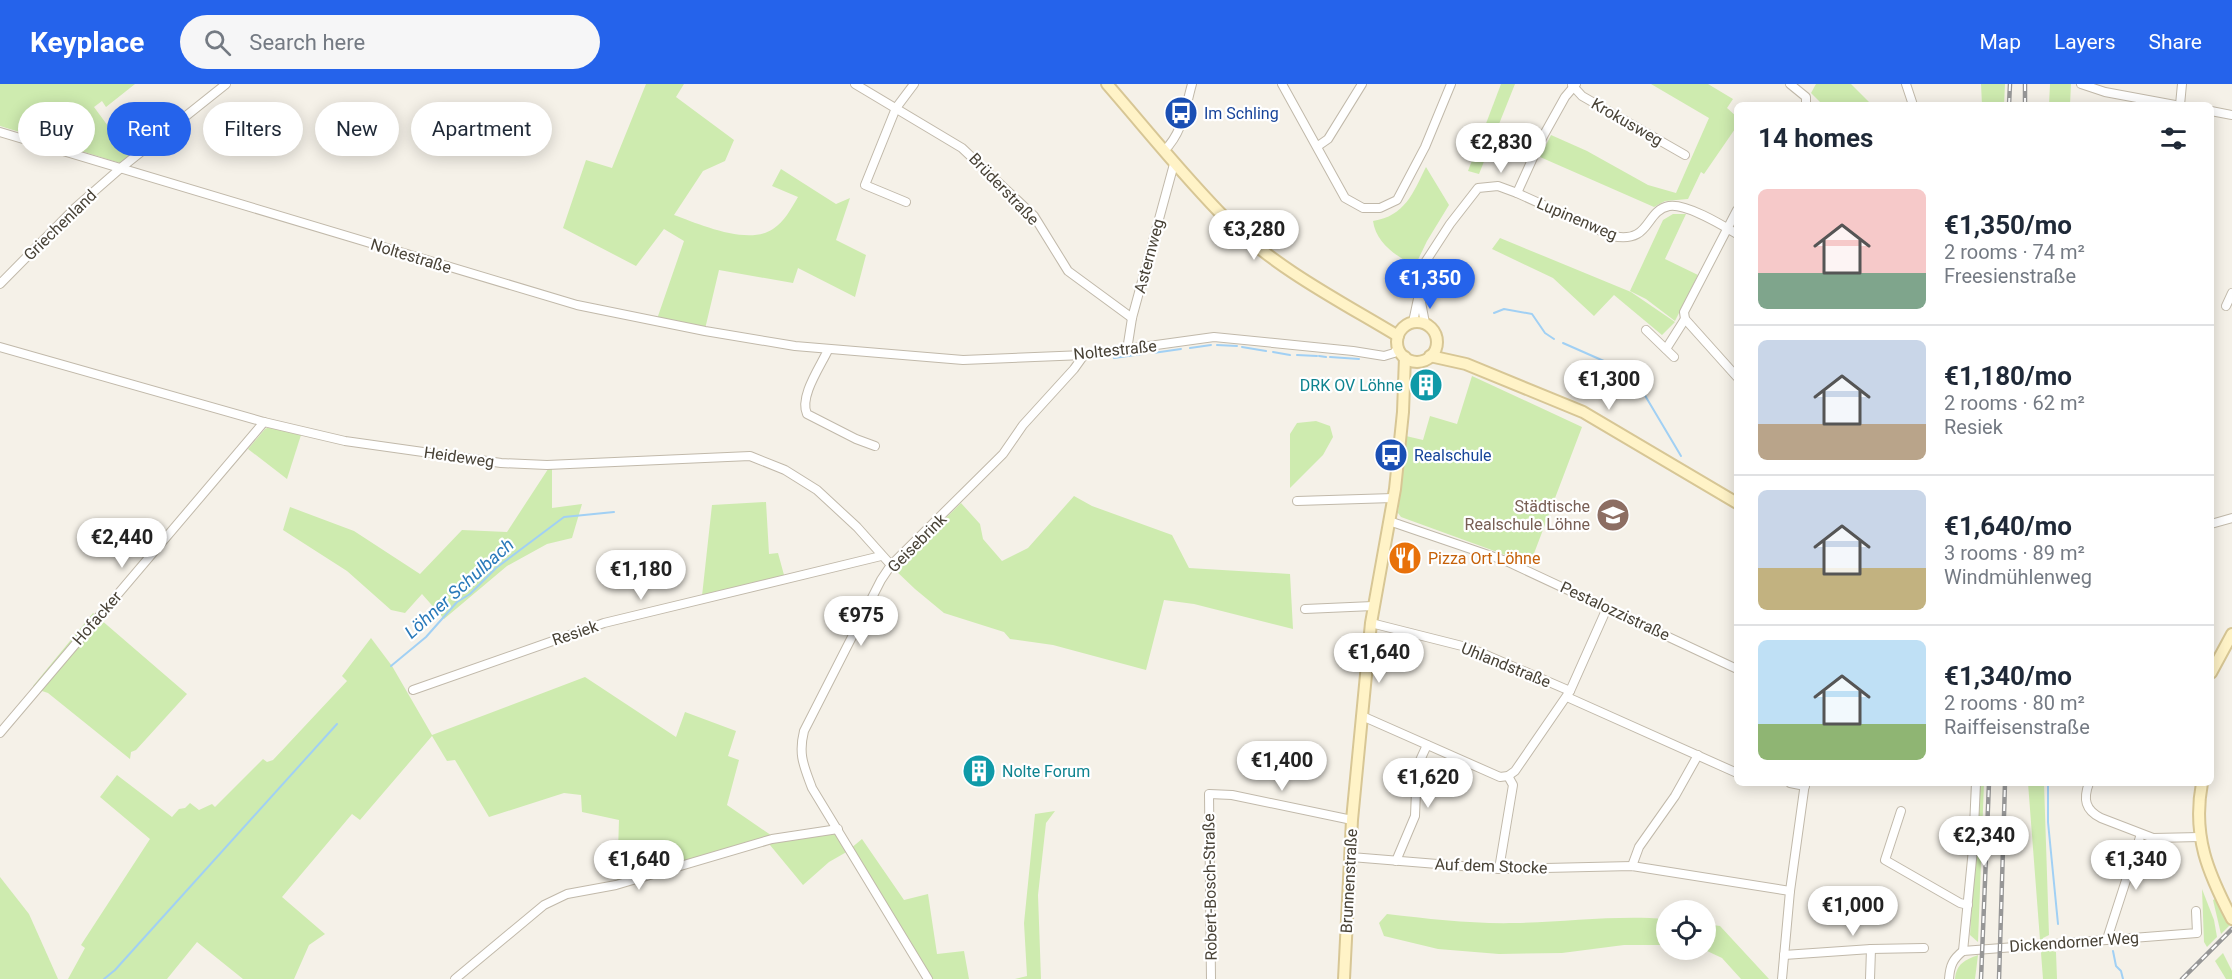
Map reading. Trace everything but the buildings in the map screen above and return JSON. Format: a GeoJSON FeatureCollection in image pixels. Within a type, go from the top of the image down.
{"type":"FeatureCollection","features":[{"type":"Feature","properties":{"kind":"main road"},"geometry":{"type":"LineString","coordinates":[[1107,84],[1174,164],[1229,222],[1263,249],[1302,278],[1367,317],[1404,328],[1425,323],[1435,334],[1437,344],[1460,363]]}},
{"type":"Feature","properties":{"kind":"main road"},"geometry":{"type":"LineString","coordinates":[[1404,328],[1402,353],[1418,361],[1430,356],[1460,363],[1583,412],[1734,500]]}},
{"type":"Feature","properties":{"kind":"main road"},"geometry":{"type":"LineString","coordinates":[[1430,356],[1437,344]]}},
{"type":"Feature","properties":{"kind":"main road","name":"Brunnenstraße"},"geometry":{"type":"LineString","coordinates":[[1344,979],[1352,820],[1373,606],[1393,498],[1404,390],[1402,353]]}},
{"type":"Feature","properties":{"kind":"main road","name":"Brunnenstraße"},"geometry":{"type":"LineString","coordinates":[[1404,390],[1418,361]]}},
{"type":"Feature","properties":{"kind":"main road"},"geometry":{"type":"LineString","coordinates":[[2214,668],[2232,634]]}},
{"type":"Feature","properties":{"kind":"main road"},"geometry":{"type":"LineString","coordinates":[[2202,786],[2198,813],[2200,837],[2212,878],[2232,919]]}},
{"type":"Feature","properties":{"kind":"street","name":"Griechenland"},"geometry":{"type":"LineString","coordinates":[[0,284],[50,231],[122,167],[226,84]]}},
{"type":"Feature","properties":{"kind":"street","name":"Brüderstraße"},"geometry":{"type":"LineString","coordinates":[[855,84],[971,155],[1034,216],[1068,271],[1132,318]]}},
{"type":"Feature","properties":{"kind":"street"},"geometry":{"type":"LineString","coordinates":[[906,202],[865,185],[896,108],[914,84]]}},
{"type":"Feature","properties":{"kind":"street"},"geometry":{"type":"LineString","coordinates":[[1164,152],[1175,141],[1179,132],[1192,84]]}},
{"type":"Feature","properties":{"kind":"street"},"geometry":{"type":"LineString","coordinates":[[1282,84],[1345,198],[1363,208],[1380,208],[1397,200],[1425,147],[1451,84]]}},
{"type":"Feature","properties":{"kind":"street"},"geometry":{"type":"LineString","coordinates":[[1318,146],[1328,139],[1362,84]]}},
{"type":"Feature","properties":{"kind":"street"},"geometry":{"type":"LineString","coordinates":[[1790,84],[1806,97],[1806,102]]}},
{"type":"Feature","properties":{"kind":"street"},"geometry":{"type":"LineString","coordinates":[[1906,84],[1912,102]]}},
{"type":"Feature","properties":{"kind":"street"},"geometry":{"type":"LineString","coordinates":[[2081,84],[2105,92],[2159,102]]}},
{"type":"Feature","properties":{"kind":"street"},"geometry":{"type":"LineString","coordinates":[[2180,102],[2181,84]]}},
{"type":"Feature","properties":{"kind":"street"},"geometry":{"type":"LineString","coordinates":[[1425,323],[1420,292],[1421,277],[1426,261],[1470,196],[1478,188],[1498,186],[1517,193],[1541,140],[1574,85]]}},
{"type":"Feature","properties":{"kind":"street","name":"Krokusweg"},"geometry":{"type":"LineString","coordinates":[[1574,85],[1582,96],[1685,155]]}},
{"type":"Feature","properties":{"kind":"street"},"geometry":{"type":"LineString","coordinates":[[2214,112],[2232,115]]}},
{"type":"Feature","properties":{"kind":"street","name":"Noltestraße"},"geometry":{"type":"LineString","coordinates":[[0,132],[577,305],[705,331],[828,350],[963,360],[1084,355],[1214,337],[1329,348],[1380,356],[1402,353]]}},
{"type":"Feature","properties":{"kind":"street","name":"Asternweg"},"geometry":{"type":"LineString","coordinates":[[1127,350],[1132,318],[1174,164]]}},
{"type":"Feature","properties":{"kind":"street","name":"Lupinenweg"},"geometry":{"type":"LineString","coordinates":[[1517,193],[1612,236],[1623,238],[1637,235],[1662,208],[1670,206],[1691,210],[1727,228]]}},
{"type":"Feature","properties":{"kind":"street"},"geometry":{"type":"LineString","coordinates":[[1666,349],[1685,316],[1734,215]]}},
{"type":"Feature","properties":{"kind":"street"},"geometry":{"type":"LineString","coordinates":[[1727,228],[1734,232]]}},
{"type":"Feature","properties":{"kind":"street"},"geometry":{"type":"LineString","coordinates":[[1404,328],[1420,292]]}},
{"type":"Feature","properties":{"kind":"street"},"geometry":{"type":"LineString","coordinates":[[2226,306],[2232,293]]}},
{"type":"Feature","properties":{"kind":"street"},"geometry":{"type":"LineString","coordinates":[[1685,316],[1734,373]]}},
{"type":"Feature","properties":{"kind":"street"},"geometry":{"type":"LineString","coordinates":[[1646,330],[1674,357]]}},
{"type":"Feature","properties":{"kind":"street","name":"Heideweg"},"geometry":{"type":"LineString","coordinates":[[0,347],[264,422],[345,441],[501,463],[547,465],[750,456],[785,470],[817,490],[857,527],[891,565]]}},
{"type":"Feature","properties":{"kind":"street"},"geometry":{"type":"LineString","coordinates":[[828,350],[805,398],[804,407],[807,414],[856,440],[875,446]]}},
{"type":"Feature","properties":{"kind":"street","name":"Geisebrink"},"geometry":{"type":"LineString","coordinates":[[928,979],[812,788],[801,760],[800,745],[804,731],[881,580],[891,565],[1004,454],[1023,425],[1084,355]]}},
{"type":"Feature","properties":{"kind":"street","name":"Hofacker"},"geometry":{"type":"LineString","coordinates":[[0,733],[264,422]]}},
{"type":"Feature","properties":{"kind":"street"},"geometry":{"type":"LineString","coordinates":[[1297,501],[1393,498]]}},
{"type":"Feature","properties":{"kind":"street"},"geometry":{"type":"LineString","coordinates":[[2214,523],[2232,518]]}},
{"type":"Feature","properties":{"kind":"street","name":"Pestalozzistraße"},"geometry":{"type":"LineString","coordinates":[[1389,521],[1506,561],[1734,668]]}},
{"type":"Feature","properties":{"kind":"street","name":"Resiek"},"geometry":{"type":"LineString","coordinates":[[413,690],[604,623],[881,556]]}},
{"type":"Feature","properties":{"kind":"street"},"geometry":{"type":"LineString","coordinates":[[1305,609],[1373,606]]}},
{"type":"Feature","properties":{"kind":"street"},"geometry":{"type":"LineString","coordinates":[[1362,716],[1500,777],[1508,776],[1515,771],[1568,694],[1607,608]]}},
{"type":"Feature","properties":{"kind":"street","name":"Uhlandstraße"},"geometry":{"type":"LineString","coordinates":[[1371,623],[1470,648],[1734,772]]}},
{"type":"Feature","properties":{"kind":"street"},"geometry":{"type":"LineString","coordinates":[[1396,861],[1415,816],[1418,767],[1427,745]]}},
{"type":"Feature","properties":{"kind":"street"},"geometry":{"type":"LineString","coordinates":[[1632,866],[1639,847],[1675,796],[1698,754]]}},
{"type":"Feature","properties":{"kind":"street"},"geometry":{"type":"LineString","coordinates":[[1499,869],[1513,785],[1508,776]]}},
{"type":"Feature","properties":{"kind":"street"},"geometry":{"type":"LineString","coordinates":[[1782,979],[1790,891],[1805,786]]}},
{"type":"Feature","properties":{"kind":"street"},"geometry":{"type":"LineString","coordinates":[[1949,979],[1950,966],[1963,951],[1976,786]]}},
{"type":"Feature","properties":{"kind":"street"},"geometry":{"type":"LineString","coordinates":[[2088,786],[2085,803],[2094,815],[2153,838],[2200,837]]}},
{"type":"Feature","properties":{"kind":"street","name":"Robert-Bosch-Straße"},"geometry":{"type":"LineString","coordinates":[[1211,979],[1209,794],[1232,795],[1352,820]]}},
{"type":"Feature","properties":{"kind":"street"},"geometry":{"type":"LineString","coordinates":[[1901,811],[1885,860],[1960,903],[1968,905]]}},
{"type":"Feature","properties":{"kind":"street"},"geometry":{"type":"LineString","coordinates":[[455,979],[544,905],[567,894],[616,885],[772,839],[838,829]]}},
{"type":"Feature","properties":{"kind":"street"},"geometry":{"type":"LineString","coordinates":[[2107,939],[2141,834]]}},
{"type":"Feature","properties":{"kind":"street","name":"Auf dem Stocke"},"geometry":{"type":"LineString","coordinates":[[1351,857],[1499,869],[1632,866],[1790,891]]}},
{"type":"Feature","properties":{"kind":"street","name":"Dickendorner Weg"},"geometry":{"type":"LineString","coordinates":[[1963,951],[2197,933],[2196,911]]}},
{"type":"Feature","properties":{"kind":"street"},"geometry":{"type":"LineString","coordinates":[[1784,956],[1871,949],[1924,948]]}},
{"type":"Feature","properties":{"kind":"street"},"geometry":{"type":"LineString","coordinates":[[1870,979],[1871,949]]}},
{"type":"Feature","properties":{"kind":"green space"},"geometry":{"type":"Polygon","coordinates":[[[0,84],[135,84],[112,102],[107,102],[106,107],[102,101],[95,106],[95,102],[18,102],[18,132],[0,126],[0,84]]]}},
{"type":"Feature","properties":{"kind":"green space"},"geometry":{"type":"Polygon","coordinates":[[[646,84],[684,84],[676,97],[734,140],[725,161],[703,171],[674,215],[724,232],[763,234],[781,223],[798,197],[772,186],[781,169],[836,204],[850,198],[836,240],[866,255],[855,297],[798,268],[793,283],[719,270],[705,329],[657,319],[684,241],[664,229],[636,266],[563,228],[586,160],[612,168],[646,84]]]}},
{"type":"Feature","properties":{"kind":"green space"},"geometry":{"type":"Polygon","coordinates":[[[1501,84],[1515,84],[1479,174],[1468,171],[1501,84]]]}},
{"type":"Feature","properties":{"kind":"green space"},"geometry":{"type":"Polygon","coordinates":[[[1651,84],[1708,84],[1733,99],[1727,108],[1734,114],[1734,130],[1704,174],[1701,172],[1688,199],[1665,201],[1654,207],[1540,157],[1551,135],[1587,151],[1648,185],[1676,193],[1709,118],[1651,84]]]}},
{"type":"Feature","properties":{"kind":"green space"},"geometry":{"type":"Polygon","coordinates":[[[1816,84],[1851,84],[1869,102],[1820,102],[1811,93],[1816,84]]]}},
{"type":"Feature","properties":{"kind":"green space"},"geometry":{"type":"Polygon","coordinates":[[[1981,84],[2005,84],[2004,102],[1982,102],[1981,84]]]}},
{"type":"Feature","properties":{"kind":"green space"},"geometry":{"type":"Polygon","coordinates":[[[2050,84],[2071,84],[2070,102],[2049,102],[2050,84]]]}},
{"type":"Feature","properties":{"kind":"green space"},"geometry":{"type":"Polygon","coordinates":[[[95,108],[107,125],[107,156],[128,156],[120,163],[95,155],[95,108]]]}},
{"type":"Feature","properties":{"kind":"green space"},"geometry":{"type":"Polygon","coordinates":[[[1426,167],[1449,205],[1415,266],[1388,248],[1378,236],[1373,221],[1393,214],[1407,202],[1426,167]]]}},
{"type":"Feature","properties":{"kind":"green space"},"geometry":{"type":"Polygon","coordinates":[[[1673,214],[1686,214],[1665,259],[1698,275],[1675,321],[1646,299],[1630,291],[1663,220],[1673,214]]]}},
{"type":"Feature","properties":{"kind":"green space"},"geometry":{"type":"Polygon","coordinates":[[[1500,238],[1631,292],[1675,322],[1662,335],[1614,295],[1594,316],[1553,278],[1492,249],[1500,238]]]}},
{"type":"Feature","properties":{"kind":"green space"},"geometry":{"type":"Polygon","coordinates":[[[1472,376],[1582,427],[1530,564],[1401,517],[1398,513],[1406,436],[1423,440],[1430,416],[1457,424],[1472,376]]]}},
{"type":"Feature","properties":{"kind":"green space"},"geometry":{"type":"Polygon","coordinates":[[[1316,421],[1330,426],[1333,437],[1323,455],[1290,488],[1290,434],[1297,423],[1316,421]]]}},
{"type":"Feature","properties":{"kind":"green space"},"geometry":{"type":"Polygon","coordinates":[[[269,427],[301,435],[287,479],[248,449],[269,427]]]}},
{"type":"Feature","properties":{"kind":"green space"},"geometry":{"type":"Polygon","coordinates":[[[552,463],[552,508],[582,504],[572,538],[547,544],[507,566],[444,619],[422,594],[405,613],[391,610],[347,571],[283,530],[290,507],[354,531],[420,574],[462,530],[507,532],[552,463]]]}},
{"type":"Feature","properties":{"kind":"green space"},"geometry":{"type":"Polygon","coordinates":[[[1074,496],[1092,506],[1172,535],[1189,568],[1290,574],[1293,629],[1194,604],[1164,600],[1146,670],[1053,645],[1010,639],[1004,632],[944,613],[894,569],[961,503],[980,524],[983,539],[1002,561],[1028,548],[1074,496]]]}},
{"type":"Feature","properties":{"kind":"green space"},"geometry":{"type":"Polygon","coordinates":[[[766,502],[769,554],[778,553],[784,575],[702,596],[712,505],[766,502]]]}},
{"type":"Feature","properties":{"kind":"green space"},"geometry":{"type":"Polygon","coordinates":[[[93,613],[187,694],[136,750],[131,752],[130,759],[48,693],[33,686],[93,613]]]}},
{"type":"Feature","properties":{"kind":"green space"},"geometry":{"type":"Polygon","coordinates":[[[371,638],[392,666],[432,735],[585,677],[676,737],[685,712],[736,731],[728,756],[739,760],[727,805],[778,840],[836,827],[850,849],[862,839],[904,900],[928,894],[937,954],[964,951],[969,979],[932,979],[850,850],[829,862],[803,885],[765,839],[617,882],[619,820],[582,812],[581,795],[564,793],[489,817],[455,760],[447,761],[432,736],[360,820],[352,814],[282,897],[325,934],[309,945],[294,979],[243,979],[197,942],[167,979],[68,979],[85,948],[81,945],[150,839],[100,797],[117,775],[172,817],[179,809],[185,808],[190,803],[199,810],[212,804],[215,807],[263,759],[267,762],[273,760],[347,681],[342,676],[371,638]]]}},
{"type":"Feature","properties":{"kind":"green space"},"geometry":{"type":"Polygon","coordinates":[[[1979,786],[1984,786],[1978,942],[1970,935],[1979,786]]]}},
{"type":"Feature","properties":{"kind":"green space"},"geometry":{"type":"Polygon","coordinates":[[[2028,786],[2044,786],[2049,935],[2043,938],[2044,949],[2056,952],[2057,979],[2043,979],[2028,786]]]}},
{"type":"Feature","properties":{"kind":"green space"},"geometry":{"type":"Polygon","coordinates":[[[1055,811],[1046,823],[1038,895],[1041,979],[1015,979],[1027,976],[1024,923],[1035,814],[1055,811]]]}},
{"type":"Feature","properties":{"kind":"green space"},"geometry":{"type":"Polygon","coordinates":[[[0,877],[29,914],[58,979],[0,979],[0,877]]]}},
{"type":"Feature","properties":{"kind":"green space"},"geometry":{"type":"Polygon","coordinates":[[[2202,889],[2214,920],[2217,937],[2207,947],[2204,942],[2202,889]]]}},
{"type":"Feature","properties":{"kind":"green space"},"geometry":{"type":"Polygon","coordinates":[[[2215,899],[2230,925],[2221,934],[2213,900],[2215,899]]]}},
{"type":"Feature","properties":{"kind":"green space"},"geometry":{"type":"Polygon","coordinates":[[[1387,914],[1451,921],[1499,923],[1656,918],[1656,945],[1624,945],[1562,953],[1499,954],[1438,949],[1384,936],[1379,923],[1387,914]]]}},
{"type":"Feature","properties":{"kind":"green space"},"geometry":{"type":"Polygon","coordinates":[[[1716,925],[1720,926],[1769,979],[1741,979],[1722,958],[1716,955],[1716,925]]]}},
{"type":"Feature","properties":{"kind":"green space"},"geometry":{"type":"Polygon","coordinates":[[[2223,953],[2232,971],[2232,979],[2226,979],[2215,961],[2223,953]]]}},
{"type":"Feature","properties":{"kind":"green space"},"geometry":{"type":"Polygon","coordinates":[[[1978,955],[1975,979],[1955,979],[1962,963],[1978,955]]]}},
{"type":"Feature","properties":{"kind":"waterway","name":"Löhner Schulbach"},"geometry":{"type":"LineString","coordinates":[[1494,313],[1504,309],[1532,314],[1545,333],[1554,339]]}},
{"type":"Feature","properties":{"kind":"waterway"},"geometry":{"type":"LineString","coordinates":[[1563,343],[1622,369],[1637,382],[1681,456]]}},
{"type":"Feature","properties":{"kind":"waterway"},"geometry":{"type":"LineString","coordinates":[[1190,348],[1211,345]]}},
{"type":"Feature","properties":{"kind":"waterway"},"geometry":{"type":"LineString","coordinates":[[1217,345],[1237,346]]}},
{"type":"Feature","properties":{"kind":"waterway"},"geometry":{"type":"LineString","coordinates":[[1242,347],[1266,351]]}},
{"type":"Feature","properties":{"kind":"waterway"},"geometry":{"type":"LineString","coordinates":[[1153,353],[1181,349]]}},
{"type":"Feature","properties":{"kind":"waterway"},"geometry":{"type":"LineString","coordinates":[[1273,352],[1290,355]]}},
{"type":"Feature","properties":{"kind":"waterway"},"geometry":{"type":"LineString","coordinates":[[1114,358],[1142,354]]}},
{"type":"Feature","properties":{"kind":"waterway"},"geometry":{"type":"LineString","coordinates":[[1297,355],[1317,356]]}},
{"type":"Feature","properties":{"kind":"waterway"},"geometry":{"type":"LineString","coordinates":[[1319,356],[1326,357]]}},
{"type":"Feature","properties":{"kind":"waterway"},"geometry":{"type":"LineString","coordinates":[[1330,357],[1359,359]]}},
{"type":"Feature","properties":{"kind":"waterway","name":"Löhner Schulbach"},"geometry":{"type":"LineString","coordinates":[[391,666],[426,637],[457,602],[470,594],[496,568],[564,517],[614,512]]}},
{"type":"Feature","properties":{"kind":"waterway"},"geometry":{"type":"LineString","coordinates":[[104,979],[115,970],[337,724]]}},
{"type":"Feature","properties":{"kind":"waterway","name":"Löhner Schulbach"},"geometry":{"type":"LineString","coordinates":[[2048,786],[2048,822],[2058,924]]}},
{"type":"Feature","properties":{"kind":"waterway","name":"Löhner Schulbach"},"geometry":{"type":"LineString","coordinates":[[2113,951],[2116,966],[2121,971],[2123,979]]}},
{"type":"Feature","properties":{"kind":"railway"},"geometry":{"type":"LineString","coordinates":[[2009,102],[2010,84]]}},
{"type":"Feature","properties":{"kind":"railway"},"geometry":{"type":"LineString","coordinates":[[2025,84],[2025,102]]}},
{"type":"Feature","properties":{"kind":"railway"},"geometry":{"type":"LineString","coordinates":[[1981,979],[1989,786]]}},
{"type":"Feature","properties":{"kind":"railway"},"geometry":{"type":"LineString","coordinates":[[1999,979],[2005,786]]}},
{"type":"Feature","properties":{"kind":"railway"},"geometry":{"type":"LineString","coordinates":[[2182,979],[2232,929]]}},
{"type":"Feature","properties":{"kind":"place","name":"Im Schling"},"geometry":{"type":"Point","coordinates":[1181,113]}},
{"type":"Feature","properties":{"kind":"place","name":"DRK OV Löhne"},"geometry":{"type":"Point","coordinates":[1426,385]}},
{"type":"Feature","properties":{"kind":"place","name":"Realschule"},"geometry":{"type":"Point","coordinates":[1391,455]}},
{"type":"Feature","properties":{"kind":"place","name":"Städtische Realschule Löhne"},"geometry":{"type":"Point","coordinates":[1613,515]}},
{"type":"Feature","properties":{"kind":"place","name":"Pizza Ort Löhne"},"geometry":{"type":"Point","coordinates":[1405,558]}},
{"type":"Feature","properties":{"kind":"place","name":"Nolte Forum"},"geometry":{"type":"Point","coordinates":[979,771]}}]}
